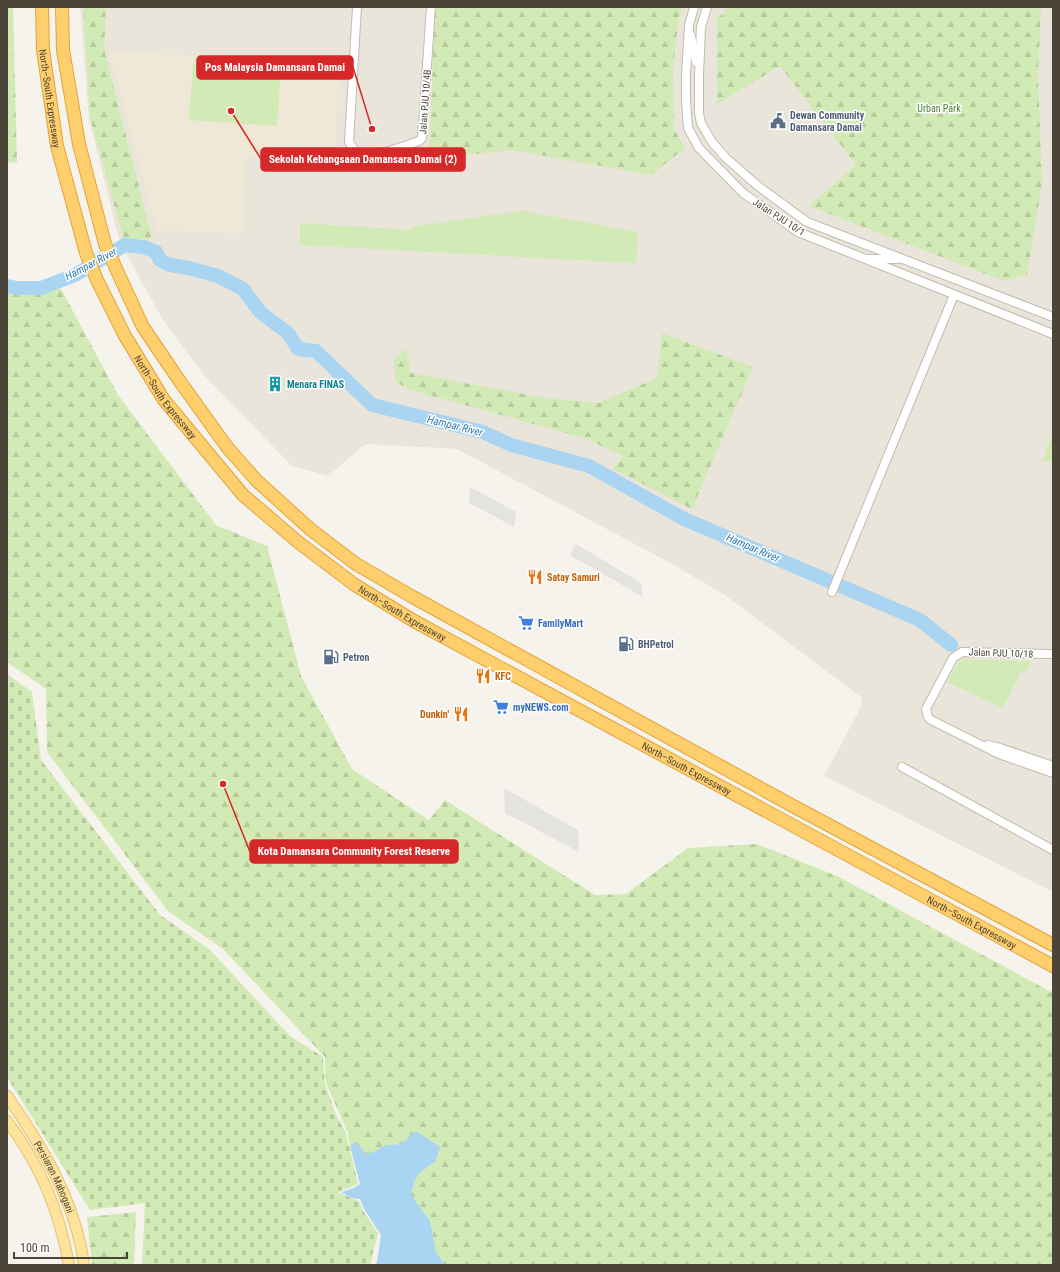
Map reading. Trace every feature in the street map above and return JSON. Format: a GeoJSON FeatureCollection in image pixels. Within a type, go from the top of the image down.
{"type":"FeatureCollection","features":[{"type":"Feature","properties":{"kind":"highway","name":"North–South Expressway"},"geometry":{"type":"LineString","coordinates":[[42,7],[43,50],[57,146],[86,253],[97,280],[125,336],[164,400],[243,494],[298,542],[355,585],[414,621],[616,732],[866,864],[1053,966]]}},
{"type":"Feature","properties":{"kind":"highway","name":"North–South Expressway"},"geometry":{"type":"LineString","coordinates":[[62,7],[63,50],[79,144],[105,244],[143,327],[227,447],[256,480],[310,529],[356,564],[523,659],[800,810],[1053,945]]}},
{"type":"Feature","properties":{"kind":"main road","name":"Persiaran Mahogani"},"geometry":{"type":"LineString","coordinates":[[7,1096],[27,1124],[58,1179],[69,1206],[77,1232],[84,1265]]}},
{"type":"Feature","properties":{"kind":"main road","name":"Persiaran Mahogani"},"geometry":{"type":"LineString","coordinates":[[7,1121],[31,1157],[46,1185],[57,1213],[69,1265]]}},
{"type":"Feature","properties":{"kind":"street","name":"Jalan PJU 10/4B"},"geometry":{"type":"LineString","coordinates":[[357,7],[349,142],[359,154],[369,156],[419,141],[422,138],[431,7]]}},
{"type":"Feature","properties":{"kind":"street","name":"Jalan PJU 10/1"},"geometry":{"type":"LineString","coordinates":[[694,7],[689,25],[686,74],[686,115],[688,128],[699,148],[743,193],[796,231],[1053,334]]}},
{"type":"Feature","properties":{"kind":"street","name":"Jalan PJU 10/1"},"geometry":{"type":"LineString","coordinates":[[707,7],[702,27],[698,103],[699,113],[701,123],[712,142],[726,158],[758,186],[808,222],[1053,317]]}},
{"type":"Feature","properties":{"kind":"street"},"geometry":{"type":"LineString","coordinates":[[689,25],[699,75]]}},
{"type":"Feature","properties":{"kind":"street"},"geometry":{"type":"LineString","coordinates":[[864,258],[905,260]]}},
{"type":"Feature","properties":{"kind":"street"},"geometry":{"type":"LineString","coordinates":[[832,592],[954,295]]}},
{"type":"Feature","properties":{"kind":"street","name":"Jalan PJU 10/18"},"geometry":{"type":"LineString","coordinates":[[1053,654],[966,651],[956,654],[927,705],[926,713],[931,720],[999,754],[1053,773]]}},
{"type":"Feature","properties":{"kind":"street","name":"Jalan PJU 10/18"},"geometry":{"type":"LineString","coordinates":[[977,743],[1000,748],[1053,766]]}},
{"type":"Feature","properties":{"kind":"street"},"geometry":{"type":"LineString","coordinates":[[902,767],[1053,850]]}},
{"type":"Feature","properties":{"kind":"shaded area"},"geometry":{"type":"Polygon","coordinates":[[[80,7],[1053,7],[1053,892],[824,776],[862,705],[861,697],[725,595],[663,559],[457,449],[365,444],[328,476],[292,466],[202,373],[163,320],[120,243],[89,119],[80,7]]]}},
{"type":"Feature","properties":{"kind":"shaded area"},"geometry":{"type":"Polygon","coordinates":[[[109,51],[339,65],[334,161],[246,157],[242,233],[157,230],[109,51]]]}},
{"type":"Feature","properties":{"kind":"shaded area"},"geometry":{"type":"Polygon","coordinates":[[[470,487],[516,512],[514,527],[469,503],[470,487]]]}},
{"type":"Feature","properties":{"kind":"shaded area"},"geometry":{"type":"Polygon","coordinates":[[[576,544],[641,583],[643,597],[570,555],[576,544]]]}},
{"type":"Feature","properties":{"kind":"shaded area"},"geometry":{"type":"Polygon","coordinates":[[[504,788],[578,830],[579,852],[505,813],[504,788]]]}},
{"type":"Feature","properties":{"kind":"green space"},"geometry":{"type":"Polygon","coordinates":[[[7,7],[13,7],[17,163],[7,162],[7,7]]]}},
{"type":"Feature","properties":{"kind":"green space"},"geometry":{"type":"Polygon","coordinates":[[[83,7],[106,7],[104,49],[152,239],[124,239],[90,118],[83,7]]]}},
{"type":"Feature","properties":{"kind":"green space"},"geometry":{"type":"Polygon","coordinates":[[[435,7],[682,7],[678,22],[673,71],[674,129],[685,148],[651,175],[512,150],[429,159],[435,7]]]}},
{"type":"Feature","properties":{"kind":"green space","name":"Urban Park"},"geometry":{"type":"Polygon","coordinates":[[[729,7],[1041,7],[1038,77],[1042,183],[1027,275],[1004,281],[809,206],[856,165],[780,66],[717,104],[717,19],[729,7]]]}},
{"type":"Feature","properties":{"kind":"green space"},"geometry":{"type":"Polygon","coordinates":[[[193,64],[281,69],[277,126],[189,120],[193,64]]]}},
{"type":"Feature","properties":{"kind":"green space"},"geometry":{"type":"Polygon","coordinates":[[[526,210],[529,212],[638,232],[636,263],[300,245],[300,223],[408,230],[417,226],[526,210]]]}},
{"type":"Feature","properties":{"kind":"green space"},"geometry":{"type":"Polygon","coordinates":[[[60,287],[118,395],[216,525],[267,546],[301,676],[352,769],[429,820],[445,800],[595,895],[626,894],[688,848],[757,844],[837,876],[1053,993],[1053,1265],[445,1265],[436,1252],[430,1221],[411,1195],[418,1175],[435,1162],[427,1139],[416,1131],[401,1144],[386,1145],[367,1155],[356,1143],[350,1146],[348,1133],[326,1083],[325,1057],[223,949],[168,911],[47,752],[46,689],[7,662],[7,290],[42,293],[60,287]]]}},
{"type":"Feature","properties":{"kind":"green space"},"geometry":{"type":"Polygon","coordinates":[[[662,333],[753,367],[692,509],[613,469],[623,456],[584,438],[411,390],[395,382],[394,359],[406,349],[411,373],[546,398],[598,403],[657,378],[662,333]]]}},
{"type":"Feature","properties":{"kind":"green space"},"geometry":{"type":"Polygon","coordinates":[[[1053,434],[1053,462],[1042,461],[1053,434]]]}},
{"type":"Feature","properties":{"kind":"green space"},"geometry":{"type":"Polygon","coordinates":[[[965,659],[1030,661],[1029,669],[1020,673],[1003,708],[947,682],[959,662],[965,659]]]}},
{"type":"Feature","properties":{"kind":"green space"},"geometry":{"type":"Polygon","coordinates":[[[7,674],[32,692],[41,760],[160,915],[209,949],[290,1036],[323,1057],[325,1084],[336,1115],[346,1133],[358,1184],[338,1192],[359,1201],[363,1211],[378,1233],[370,1265],[142,1265],[145,1203],[90,1210],[7,1077],[7,674]]]}},
{"type":"Feature","properties":{"kind":"green space"},"geometry":{"type":"Polygon","coordinates":[[[136,1212],[134,1265],[92,1265],[87,1217],[136,1212]]]}},
{"type":"Feature","properties":{"kind":"water"},"geometry":{"type":"Polygon","coordinates":[[[416,1131],[440,1147],[435,1162],[421,1172],[416,1178],[411,1195],[430,1221],[436,1252],[445,1265],[375,1265],[377,1262],[381,1235],[364,1209],[360,1199],[352,1198],[341,1192],[354,1188],[360,1184],[350,1146],[356,1142],[367,1155],[386,1145],[401,1144],[416,1131]]]}},
{"type":"Feature","properties":{"kind":"waterway","name":"Hampar River"},"geometry":{"type":"LineString","coordinates":[[7,286],[17,288],[41,288],[75,275],[125,245],[144,247],[156,252],[160,260],[170,265],[189,268],[218,276],[243,289],[261,313],[288,333],[298,349],[316,351],[372,405],[483,432],[511,445],[589,466],[684,519],[920,620],[951,645]]}},
{"type":"Feature","properties":{"kind":"place","name":"Sekolah Kebangsaan Damansara Damai (2)"},"geometry":{"type":"Point","coordinates":[231,111]}},
{"type":"Feature","properties":{"kind":"place","name":"Dewan Community Damansara Damai"},"geometry":{"type":"Point","coordinates":[778,121]}},
{"type":"Feature","properties":{"kind":"place","name":"Pos Malaysia Damansara Damai"},"geometry":{"type":"Point","coordinates":[372,129]}},
{"type":"Feature","properties":{"kind":"place","name":"Menara FINAS"},"geometry":{"type":"Point","coordinates":[275,384]}},
{"type":"Feature","properties":{"kind":"place","name":"Satay Samuri"},"geometry":{"type":"Point","coordinates":[535,577]}},
{"type":"Feature","properties":{"kind":"place","name":"FamilyMart"},"geometry":{"type":"Point","coordinates":[526,623]}},
{"type":"Feature","properties":{"kind":"place","name":"BHPetrol"},"geometry":{"type":"Point","coordinates":[626,644]}},
{"type":"Feature","properties":{"kind":"place","name":"Petron"},"geometry":{"type":"Point","coordinates":[331,657]}},
{"type":"Feature","properties":{"kind":"place","name":"KFC"},"geometry":{"type":"Point","coordinates":[483,676]}},
{"type":"Feature","properties":{"kind":"place","name":"myNEWS.com"},"geometry":{"type":"Point","coordinates":[501,707]}},
{"type":"Feature","properties":{"kind":"place","name":"Dunkin'"},"geometry":{"type":"Point","coordinates":[461,714]}},
{"type":"Feature","properties":{"kind":"place","name":"Kota Damansara Community Forest Reserve"},"geometry":{"type":"Point","coordinates":[223,784]}}]}
